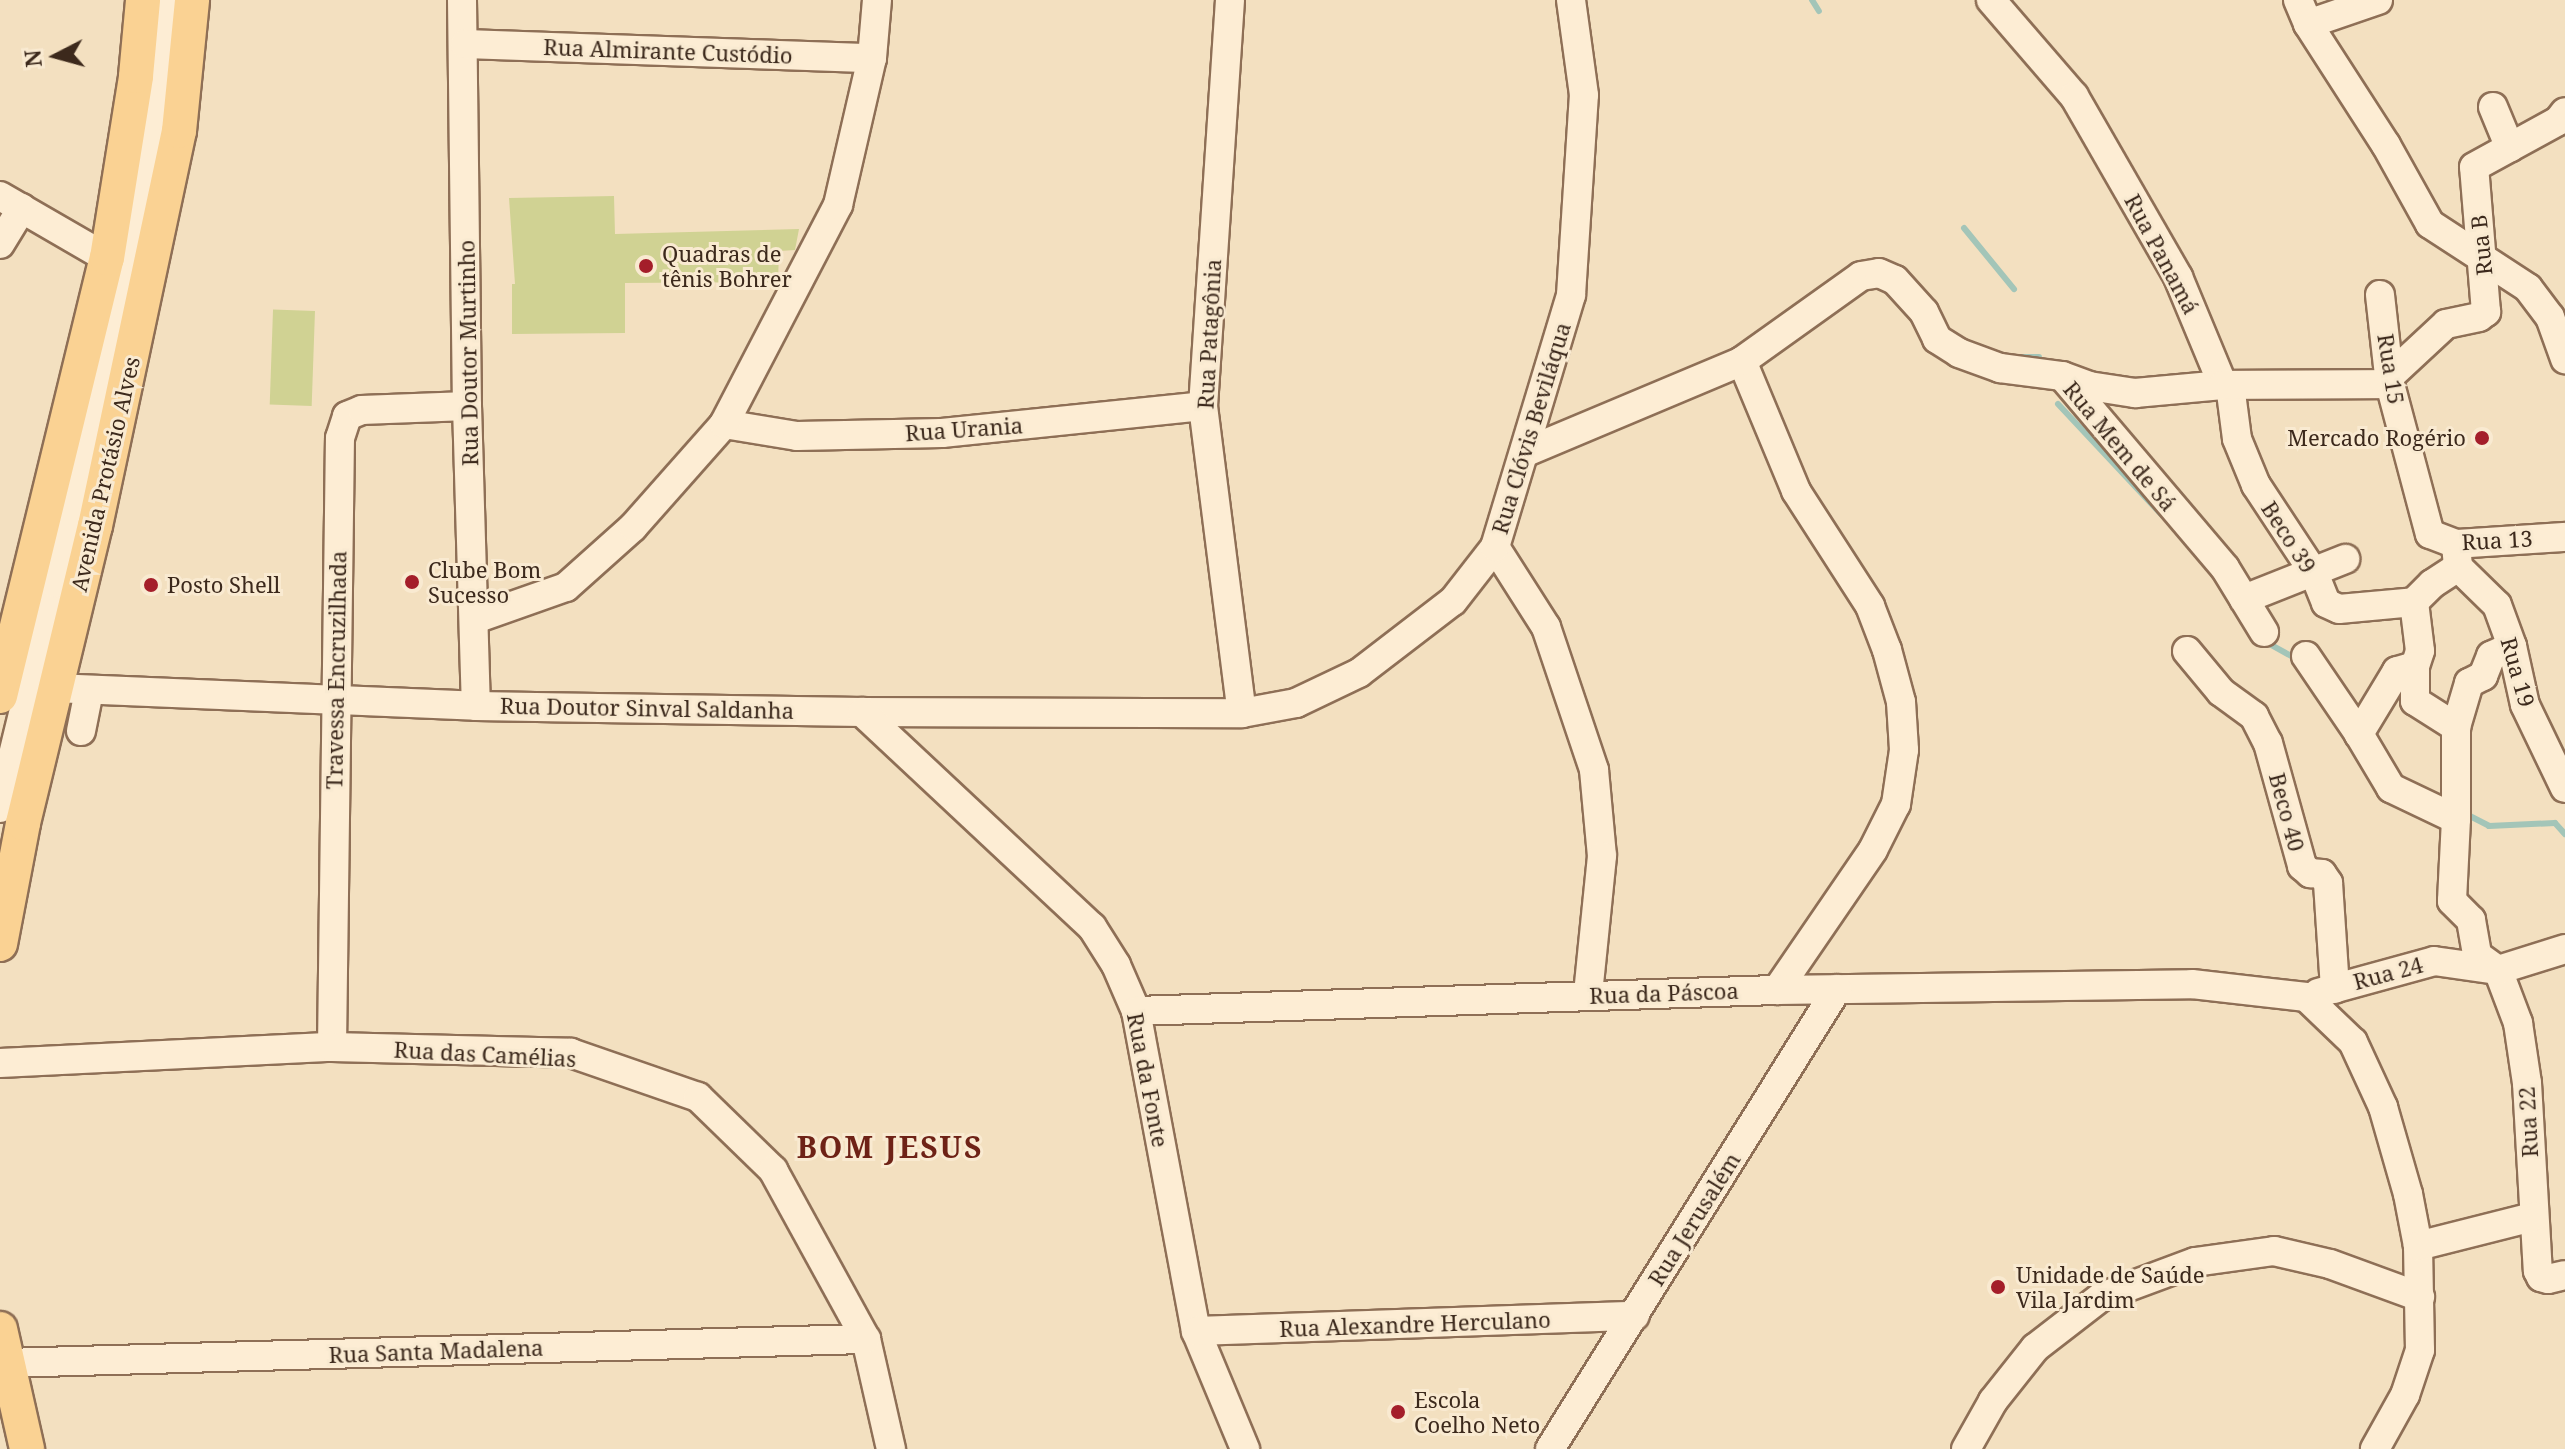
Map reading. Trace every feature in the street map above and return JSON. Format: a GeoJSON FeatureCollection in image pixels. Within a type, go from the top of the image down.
{"type":"FeatureCollection","features":[{"type":"Feature","properties":{"kind":"main road"},"geometry":{"type":"LineString","coordinates":[[0,696],[107,258],[136,76],[143,0]]}},
{"type":"Feature","properties":{"kind":"main road","name":"Avenida Protásio Alves"},"geometry":{"type":"LineString","coordinates":[[0,944],[12,816],[54,688],[95,526],[179,131],[192,0]]}},
{"type":"Feature","properties":{"kind":"main road"},"geometry":{"type":"LineString","coordinates":[[0,1329],[7,1387],[27,1449]]}},
{"type":"Feature","properties":{"kind":"street"},"geometry":{"type":"LineString","coordinates":[[0,857],[12,816],[55,583],[126,266],[153,117],[164,0]]}},
{"type":"Feature","properties":{"kind":"street","name":"Rua Doutor Murtinho"},"geometry":{"type":"LineString","coordinates":[[462,0],[465,44],[467,406],[476,706]]}},
{"type":"Feature","properties":{"kind":"street"},"geometry":{"type":"LineString","coordinates":[[475,619],[566,587],[633,527],[724,424],[838,205],[872,58],[877,0]]}},
{"type":"Feature","properties":{"kind":"street","name":"Rua Patagônia"},"geometry":{"type":"LineString","coordinates":[[1230,0],[1203,406],[1242,713]]}},
{"type":"Feature","properties":{"kind":"street","name":"Rua Clóvis Beviláqua"},"geometry":{"type":"LineString","coordinates":[[1242,713],[1296,703],[1359,673],[1453,601],[1495,547],[1571,295],[1584,95],[1571,0]]}},
{"type":"Feature","properties":{"kind":"street","name":"Rua Panamá"},"geometry":{"type":"LineString","coordinates":[[1991,0],[2074,96],[2178,277],[2226,385]]}},
{"type":"Feature","properties":{"kind":"street"},"geometry":{"type":"LineString","coordinates":[[2378,0],[2303,12],[2386,145],[2430,224],[2528,288],[2558,314],[2565,359]]}},
{"type":"Feature","properties":{"kind":"street","name":"Rua Almirante Custódio"},"geometry":{"type":"LineString","coordinates":[[465,44],[872,58]]}},
{"type":"Feature","properties":{"kind":"street"},"geometry":{"type":"LineString","coordinates":[[2493,107],[2510,148]]}},
{"type":"Feature","properties":{"kind":"street","name":"Rua B"},"geometry":{"type":"LineString","coordinates":[[2390,380],[2446,324],[2479,317],[2486,312],[2474,167],[2558,121],[2565,112]]}},
{"type":"Feature","properties":{"kind":"street"},"geometry":{"type":"LineString","coordinates":[[0,244],[11,202],[107,258]]}},
{"type":"Feature","properties":{"kind":"street","name":"Rua Mem de Sá"},"geometry":{"type":"LineString","coordinates":[[1742,361],[1861,276],[1879,273],[1895,280],[1924,312],[1937,339],[1959,353],[2000,368],[2062,376],[2109,436],[2225,568],[2264,632]]}},
{"type":"Feature","properties":{"kind":"street","name":"Rua 15"},"geometry":{"type":"LineString","coordinates":[[2380,295],[2390,380],[2430,534]]}},
{"type":"Feature","properties":{"kind":"street"},"geometry":{"type":"LineString","coordinates":[[1526,452],[1702,375],[1742,361],[1796,491],[1870,606],[1887,650],[1901,702],[1904,750],[1896,804],[1873,850],[1777,990]]}},
{"type":"Feature","properties":{"kind":"street"},"geometry":{"type":"LineString","coordinates":[[2062,376],[2089,386],[2135,393],[2226,385],[2390,380]]}},
{"type":"Feature","properties":{"kind":"street","name":"Beco 39"},"geometry":{"type":"LineString","coordinates":[[2226,385],[2237,439],[2256,485],[2331,608],[2414,602]]}},
{"type":"Feature","properties":{"kind":"street","name":"Travessa Encruzilhada"},"geometry":{"type":"LineString","coordinates":[[332,1047],[340,438],[347,416],[362,410],[467,406]]}},
{"type":"Feature","properties":{"kind":"street","name":"Rua Urania"},"geometry":{"type":"LineString","coordinates":[[724,424],[797,436],[942,433],[1203,406]]}},
{"type":"Feature","properties":{"kind":"street","name":"Rua 13"},"geometry":{"type":"LineString","coordinates":[[2430,534],[2457,556],[2565,537]]}},
{"type":"Feature","properties":{"kind":"street"},"geometry":{"type":"LineString","coordinates":[[1495,547],[1546,627],[1594,770],[1602,856],[1588,995]]}},
{"type":"Feature","properties":{"kind":"street"},"geometry":{"type":"LineString","coordinates":[[2456,727],[2415,701],[2415,666],[2420,651],[2414,602],[2457,556]]}},
{"type":"Feature","properties":{"kind":"street","name":"Rua 19"},"geometry":{"type":"LineString","coordinates":[[2457,556],[2497,605],[2512,646],[2525,705],[2565,788]]}},
{"type":"Feature","properties":{"kind":"street"},"geometry":{"type":"LineString","coordinates":[[2244,599],[2310,570],[2345,559]]}},
{"type":"Feature","properties":{"kind":"street"},"geometry":{"type":"LineString","coordinates":[[2498,970],[2477,955],[2471,920],[2452,901],[2456,727],[2469,683],[2483,676],[2491,656],[2512,646]]}},
{"type":"Feature","properties":{"kind":"street","name":"Beco 40"},"geometry":{"type":"LineString","coordinates":[[2187,651],[2221,692],[2254,716],[2268,743],[2302,866],[2310,873],[2322,874],[2328,883],[2335,989]]}},
{"type":"Feature","properties":{"kind":"street"},"geometry":{"type":"LineString","coordinates":[[2306,656],[2391,788],[2456,819]]}},
{"type":"Feature","properties":{"kind":"street"},"geometry":{"type":"LineString","coordinates":[[2359,734],[2397,671],[2415,666]]}},
{"type":"Feature","properties":{"kind":"street","name":"Rua Doutor Sinval Saldanha"},"geometry":{"type":"LineString","coordinates":[[54,688],[476,706],[862,712],[1242,713]]}},
{"type":"Feature","properties":{"kind":"street"},"geometry":{"type":"LineString","coordinates":[[81,731],[89,691]]}},
{"type":"Feature","properties":{"kind":"street","name":"Rua da Fonte"},"geometry":{"type":"LineString","coordinates":[[862,712],[1092,927],[1116,965],[1136,1011],[1196,1331],[1245,1449]]}},
{"type":"Feature","properties":{"kind":"street","name":"Rua 24"},"geometry":{"type":"LineString","coordinates":[[2306,997],[2434,961],[2498,970],[2565,949]]}},
{"type":"Feature","properties":{"kind":"street","name":"Rua 22"},"geometry":{"type":"LineString","coordinates":[[2498,970],[2518,1023],[2527,1083],[2533,1217],[2553,1276]]}},
{"type":"Feature","properties":{"kind":"street","name":"Rua da Páscoa"},"geometry":{"type":"LineString","coordinates":[[1136,1011],[1777,990],[2192,984],[2306,997]]}},
{"type":"Feature","properties":{"kind":"street","name":"Rua Jerusalém"},"geometry":{"type":"LineString","coordinates":[[1550,1449],[1837,989]]}},
{"type":"Feature","properties":{"kind":"street"},"geometry":{"type":"LineString","coordinates":[[2306,997],[2353,1042],[2383,1107],[2418,1246],[2420,1350],[2405,1395],[2375,1449]]}},
{"type":"Feature","properties":{"kind":"street","name":"Rua das Camélias"},"geometry":{"type":"LineString","coordinates":[[0,1063],[332,1047],[571,1053],[698,1097],[773,1170],[866,1339],[891,1449]]}},
{"type":"Feature","properties":{"kind":"street"},"geometry":{"type":"LineString","coordinates":[[2418,1246],[2533,1217]]}},
{"type":"Feature","properties":{"kind":"street"},"geometry":{"type":"LineString","coordinates":[[1966,1449],[1993,1401],[2035,1348],[2101,1297],[2195,1262],[2274,1251],[2330,1264],[2420,1297]]}},
{"type":"Feature","properties":{"kind":"street","name":"Rua Alexandre Herculano"},"geometry":{"type":"LineString","coordinates":[[1196,1331],[1635,1316]]}},
{"type":"Feature","properties":{"kind":"street","name":"Rua Santa Madalena"},"geometry":{"type":"LineString","coordinates":[[7,1387],[866,1339]]}},
{"type":"Feature","properties":{"kind":"green space","name":"Quadras de tênis Bohrer"},"geometry":{"type":"Polygon","coordinates":[[[614,196],[615,234],[799,229],[795,250],[779,251],[778,282],[625,283],[625,333],[512,334],[512,284],[515,284],[509,198],[614,196]]]}},
{"type":"Feature","properties":{"kind":"green space"},"geometry":{"type":"Polygon","coordinates":[[[273,310],[315,311],[312,406],[270,404],[273,310]]]}},
{"type":"Feature","properties":{"kind":"waterway"},"geometry":{"type":"LineString","coordinates":[[1812,0],[1819,11]]}},
{"type":"Feature","properties":{"kind":"waterway"},"geometry":{"type":"LineString","coordinates":[[1964,228],[2014,289]]}},
{"type":"Feature","properties":{"kind":"waterway"},"geometry":{"type":"LineString","coordinates":[[2020,357],[2039,357]]}},
{"type":"Feature","properties":{"kind":"waterway"},"geometry":{"type":"LineString","coordinates":[[2058,404],[2162,515]]}},
{"type":"Feature","properties":{"kind":"waterway"},"geometry":{"type":"LineString","coordinates":[[2264,641],[2296,659]]}},
{"type":"Feature","properties":{"kind":"waterway"},"geometry":{"type":"LineString","coordinates":[[2464,813],[2489,826],[2555,823],[2565,834]]}},
{"type":"Feature","properties":{"kind":"place","name":"Quadras de tênis Bohrer"},"geometry":{"type":"Point","coordinates":[646,266]}},
{"type":"Feature","properties":{"kind":"place","name":"Mercado Rogério"},"geometry":{"type":"Point","coordinates":[2482,438]}},
{"type":"Feature","properties":{"kind":"place","name":"Clube Bom Sucesso"},"geometry":{"type":"Point","coordinates":[412,582]}},
{"type":"Feature","properties":{"kind":"place","name":"Posto Shell"},"geometry":{"type":"Point","coordinates":[151,585]}},
{"type":"Feature","properties":{"kind":"place","name":"Unidade de Saúde Vila Jardim"},"geometry":{"type":"Point","coordinates":[1998,1287]}},
{"type":"Feature","properties":{"kind":"place","name":"Escola Coelho Neto"},"geometry":{"type":"Point","coordinates":[1398,1412]}},
{"type":"Feature","properties":{"kind":"district","name":"BOM JESUS"},"geometry":{"type":"Point","coordinates":[890,1147]}}]}
